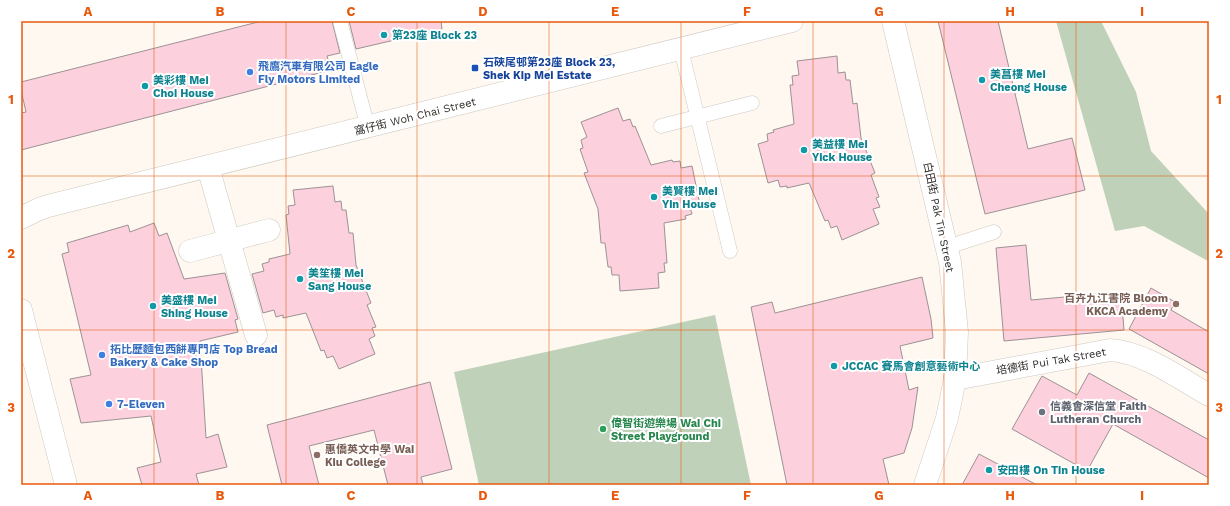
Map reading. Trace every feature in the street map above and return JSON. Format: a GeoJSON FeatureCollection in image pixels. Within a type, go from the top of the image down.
{"type":"FeatureCollection","features":[{"type":"Feature","properties":{"kind":"street","name":"窩仔街 Woh Chai Street"},"geometry":{"type":"LineString","coordinates":[[27,211],[368,128],[792,21]]}},
{"type":"Feature","properties":{"kind":"street","name":"白田街 Pak Tin Street"},"geometry":{"type":"LineString","coordinates":[[893,21],[947,247],[950,262],[957,332],[955,379],[947,418],[925,485]]}},
{"type":"Feature","properties":{"kind":"street"},"geometry":{"type":"LineString","coordinates":[[208,167],[256,335]]}},
{"type":"Feature","properties":{"kind":"street"},"geometry":{"type":"LineString","coordinates":[[190,251],[269,230]]}},
{"type":"Feature","properties":{"kind":"street"},"geometry":{"type":"LineString","coordinates":[[21,310],[66,485]]}},
{"type":"Feature","properties":{"kind":"street","name":"培德街 Pui Tak Street"},"geometry":{"type":"LineString","coordinates":[[955,379],[1110,350],[1124,351],[1138,355],[1209,395]]}},
{"type":"Feature","properties":{"kind":"lane"},"geometry":{"type":"LineString","coordinates":[[340,21],[368,128]]}},
{"type":"Feature","properties":{"kind":"lane"},"geometry":{"type":"LineString","coordinates":[[681,49],[730,251]]}},
{"type":"Feature","properties":{"kind":"lane"},"geometry":{"type":"LineString","coordinates":[[661,126],[752,103]]}},
{"type":"Feature","properties":{"kind":"lane"},"geometry":{"type":"LineString","coordinates":[[947,247],[994,232]]}},
{"type":"Feature","properties":{"kind":"green space"},"geometry":{"type":"Polygon","coordinates":[[[1056,21],[1101,21],[1136,92],[1151,151],[1209,214],[1208,261],[1144,226],[1115,231],[1056,21]]]}},
{"type":"Feature","properties":{"kind":"green space","name":"偉智街遊樂場 Wai Chi Street Playground"},"geometry":{"type":"Polygon","coordinates":[[[715,315],[751,485],[479,485],[454,372],[715,315]]]}},
{"type":"Feature","properties":{"kind":"building","name":"美彩樓 Mei Choi House"},"geometry":{"type":"Polygon","coordinates":[[[262,21],[332,21],[340,53],[327,56],[331,70],[21,150],[21,113],[26,112],[21,90],[21,82],[262,21]]]}},
{"type":"Feature","properties":{"kind":"building","name":"第23座 Block 23"},"geometry":{"type":"Polygon","coordinates":[[[349,21],[441,21],[442,29],[356,49],[349,21]]]}},
{"type":"Feature","properties":{"kind":"building","name":"美菖樓 Mei Cheong House"},"geometry":{"type":"Polygon","coordinates":[[[938,21],[998,21],[1028,149],[1072,138],[1085,190],[985,214],[938,21]]]}},
{"type":"Feature","properties":{"kind":"building","name":"美益樓 Mei Yick House"},"geometry":{"type":"Polygon","coordinates":[[[837,56],[838,73],[845,72],[846,80],[850,80],[853,104],[857,103],[861,138],[875,173],[871,175],[879,197],[876,198],[880,207],[873,209],[879,224],[842,240],[837,226],[831,228],[828,220],[825,221],[809,183],[787,188],[787,186],[780,187],[778,180],[768,183],[758,144],[768,141],[767,134],[774,132],[773,130],[794,124],[790,85],[793,85],[792,76],[799,75],[797,61],[837,56]]]}},
{"type":"Feature","properties":{"kind":"building","name":"美賢樓 Mei Yin House"},"geometry":{"type":"Polygon","coordinates":[[[618,108],[623,121],[630,119],[633,127],[635,126],[651,165],[672,160],[673,162],[680,161],[681,168],[692,166],[700,205],[690,207],[692,214],[685,216],[686,219],[664,223],[667,263],[664,263],[665,272],[658,273],[659,288],[620,291],[619,275],[612,275],[611,267],[608,267],[605,243],[601,243],[598,209],[584,173],[588,172],[580,149],[583,148],[581,140],[587,137],[581,122],[618,108]]]}},
{"type":"Feature","properties":{"kind":"building","name":"美笙樓 Mei Sang House"},"geometry":{"type":"Polygon","coordinates":[[[333,186],[335,202],[341,201],[342,210],[346,210],[349,233],[353,233],[356,265],[371,303],[367,305],[376,327],[372,328],[375,336],[369,339],[375,354],[339,369],[333,356],[327,358],[324,350],[321,351],[306,313],[283,318],[283,315],[276,317],[274,310],[263,313],[252,274],[264,271],[262,264],[269,262],[269,259],[290,254],[286,215],[289,214],[288,206],[295,205],[293,190],[333,186]]]}},
{"type":"Feature","properties":{"kind":"building","name":"美盛樓 Mei Shing House"},"geometry":{"type":"Polygon","coordinates":[[[154,223],[159,236],[167,233],[184,279],[225,273],[238,319],[235,320],[238,332],[200,341],[206,438],[218,434],[227,467],[196,474],[199,485],[142,485],[137,468],[161,462],[151,416],[81,423],[70,379],[91,375],[62,254],[69,252],[67,243],[128,225],[130,232],[154,223]]]}},
{"type":"Feature","properties":{"kind":"building"},"geometry":{"type":"Polygon","coordinates":[[[1026,245],[1031,300],[1121,292],[1124,330],[1004,341],[996,248],[1026,245]]]}},
{"type":"Feature","properties":{"kind":"building","name":"JCCAC 賽馬會創意藝術中心"},"geometry":{"type":"Polygon","coordinates":[[[922,277],[931,319],[933,338],[900,346],[909,390],[918,387],[912,428],[904,453],[883,459],[889,485],[787,485],[751,307],[772,302],[775,313],[922,277]]]}},
{"type":"Feature","properties":{"kind":"building"},"geometry":{"type":"Polygon","coordinates":[[[1151,288],[1175,302],[1171,310],[1209,332],[1209,374],[1129,329],[1151,288]]]}},
{"type":"Feature","properties":{"kind":"building"},"geometry":{"type":"Polygon","coordinates":[[[1089,373],[1209,440],[1209,478],[1113,424],[1087,471],[1012,429],[1042,376],[1077,395],[1089,373]]]}},
{"type":"Feature","properties":{"kind":"building"},"geometry":{"type":"Polygon","coordinates":[[[430,382],[452,469],[421,477],[423,485],[388,485],[374,430],[309,446],[319,485],[282,485],[267,425],[430,382]]]}},
{"type":"Feature","properties":{"kind":"building","name":"安田樓 On Tin House"},"geometry":{"type":"Polygon","coordinates":[[[979,454],[1037,485],[962,485],[979,454]]]}},
{"type":"Feature","properties":{"kind":"place","name":"第23座 Block 23"},"geometry":{"type":"Point","coordinates":[384,35]}},
{"type":"Feature","properties":{"kind":"place","name":"石硤尾邨第23座 Block 23, Shek Kip Mei Estate"},"geometry":{"type":"Point","coordinates":[475,68]}},
{"type":"Feature","properties":{"kind":"place","name":"飛鷹汽車有限公司 Eagle Fly Motors Limited"},"geometry":{"type":"Point","coordinates":[250,72]}},
{"type":"Feature","properties":{"kind":"place","name":"美菖樓 Mei Cheong House"},"geometry":{"type":"Point","coordinates":[982,80]}},
{"type":"Feature","properties":{"kind":"place","name":"美彩樓 Mei Choi House"},"geometry":{"type":"Point","coordinates":[145,86]}},
{"type":"Feature","properties":{"kind":"place","name":"美益樓 Mei Yick House"},"geometry":{"type":"Point","coordinates":[804,150]}},
{"type":"Feature","properties":{"kind":"place","name":"美賢樓 Mei Yin House"},"geometry":{"type":"Point","coordinates":[654,197]}},
{"type":"Feature","properties":{"kind":"place","name":"美笙樓 Mei Sang House"},"geometry":{"type":"Point","coordinates":[300,279]}},
{"type":"Feature","properties":{"kind":"place","name":"百卉九江書院 Bloom KKCA Academy"},"geometry":{"type":"Point","coordinates":[1176,304]}},
{"type":"Feature","properties":{"kind":"place","name":"美盛樓 Mei Shing House"},"geometry":{"type":"Point","coordinates":[153,306]}},
{"type":"Feature","properties":{"kind":"place","name":"拓比歷麵包西餅專門店 Top Bread Bakery & Cake Shop"},"geometry":{"type":"Point","coordinates":[102,355]}},
{"type":"Feature","properties":{"kind":"place","name":"JCCAC 賽馬會創意藝術中心"},"geometry":{"type":"Point","coordinates":[834,366]}},
{"type":"Feature","properties":{"kind":"place","name":"7-Eleven"},"geometry":{"type":"Point","coordinates":[109,404]}},
{"type":"Feature","properties":{"kind":"place","name":"信義會深信堂 Faith Lutheran Church"},"geometry":{"type":"Point","coordinates":[1042,412]}},
{"type":"Feature","properties":{"kind":"place","name":"偉智街遊樂場 Wai Chi Street Playground"},"geometry":{"type":"Point","coordinates":[603,429]}},
{"type":"Feature","properties":{"kind":"place","name":"惠僑英文中學 Wai Kiu College"},"geometry":{"type":"Point","coordinates":[317,455]}},
{"type":"Feature","properties":{"kind":"place","name":"安田樓 On Tin House"},"geometry":{"type":"Point","coordinates":[989,470]}}]}
